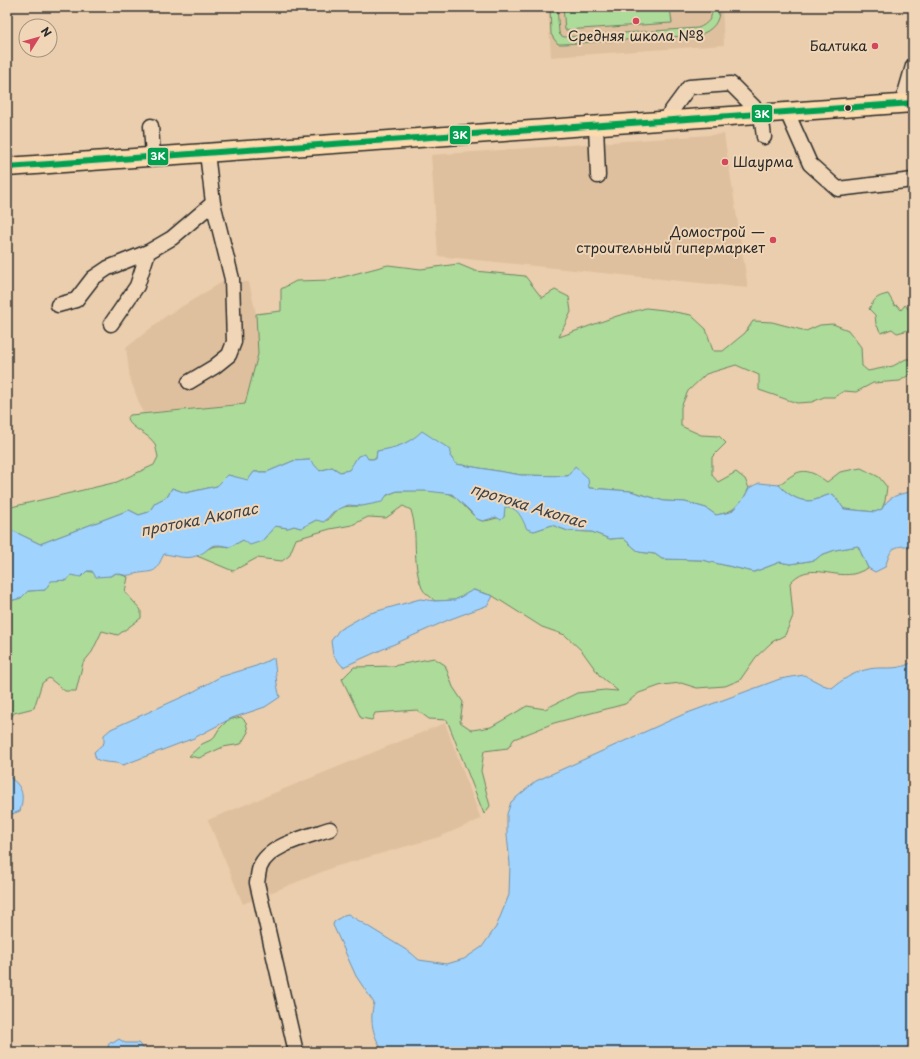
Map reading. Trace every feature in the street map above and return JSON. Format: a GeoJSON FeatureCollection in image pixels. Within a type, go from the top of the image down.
{"type":"FeatureCollection","features":[{"type":"Feature","properties":{"kind":"main road"},"geometry":{"type":"LineString","coordinates":[[7,167],[907,103]]}},
{"type":"Feature","properties":{"kind":"lane"},"geometry":{"type":"LineString","coordinates":[[907,103],[913,66]]}},
{"type":"Feature","properties":{"kind":"lane"},"geometry":{"type":"LineString","coordinates":[[664,121],[689,87],[731,84],[761,114],[764,137]]}},
{"type":"Feature","properties":{"kind":"lane"},"geometry":{"type":"LineString","coordinates":[[787,112],[810,164],[838,189],[913,180]]}},
{"type":"Feature","properties":{"kind":"lane"},"geometry":{"type":"LineString","coordinates":[[150,126],[153,157]]}},
{"type":"Feature","properties":{"kind":"lane"},"geometry":{"type":"LineString","coordinates":[[596,126],[598,176]]}},
{"type":"Feature","properties":{"kind":"lane"},"geometry":{"type":"LineString","coordinates":[[189,382],[214,367],[229,354],[234,342],[232,279],[213,203],[207,153]]}},
{"type":"Feature","properties":{"kind":"lane"},"geometry":{"type":"LineString","coordinates":[[58,305],[76,300],[93,278],[108,268],[148,252],[172,238],[213,203]]}},
{"type":"Feature","properties":{"kind":"lane"},"geometry":{"type":"LineString","coordinates":[[111,324],[137,286],[148,252]]}},
{"type":"Feature","properties":{"kind":"lane"},"geometry":{"type":"LineString","coordinates":[[296,1052],[257,883],[259,867],[266,857],[278,848],[330,829]]}},
{"type":"Feature","properties":{"kind":"shaded area","name":"Средняя школа №8"},"geometry":{"type":"Polygon","coordinates":[[[548,7],[722,7],[724,45],[551,57],[548,7]]]}},
{"type":"Feature","properties":{"kind":"shaded area"},"geometry":{"type":"Polygon","coordinates":[[[724,134],[748,288],[438,256],[431,155],[724,134]]]}},
{"type":"Feature","properties":{"kind":"shaded area"},"geometry":{"type":"Polygon","coordinates":[[[224,281],[249,282],[256,314],[258,354],[245,404],[143,413],[130,379],[126,348],[166,316],[224,281]]]}},
{"type":"Feature","properties":{"kind":"shaded area"},"geometry":{"type":"Polygon","coordinates":[[[445,723],[481,819],[439,837],[334,867],[243,904],[208,820],[445,723]]]}},
{"type":"Feature","properties":{"kind":"green space"},"geometry":{"type":"Polygon","coordinates":[[[550,7],[557,7],[559,32],[560,35],[564,37],[698,28],[705,25],[711,17],[712,7],[719,7],[719,12],[715,25],[708,31],[699,35],[558,44],[551,34],[550,7]]]}},
{"type":"Feature","properties":{"kind":"green space"},"geometry":{"type":"Polygon","coordinates":[[[563,7],[670,7],[672,23],[565,30],[563,7]]]}},
{"type":"Feature","properties":{"kind":"green space"},"geometry":{"type":"Polygon","coordinates":[[[458,264],[475,271],[525,276],[542,298],[555,290],[569,297],[571,312],[559,337],[617,316],[646,308],[691,315],[706,329],[713,351],[723,351],[745,333],[753,321],[772,322],[806,331],[820,325],[833,324],[848,330],[861,347],[862,366],[868,371],[893,366],[906,359],[913,359],[913,372],[900,381],[873,383],[856,392],[844,391],[834,397],[824,397],[812,402],[797,403],[759,390],[759,375],[736,365],[706,374],[688,391],[681,407],[681,426],[701,435],[719,436],[726,443],[712,457],[712,475],[718,482],[736,472],[745,479],[749,488],[743,499],[732,510],[722,514],[716,515],[706,508],[685,502],[664,501],[630,491],[589,488],[568,476],[521,475],[456,464],[450,456],[414,439],[395,448],[377,451],[376,459],[368,459],[358,456],[350,470],[340,472],[332,467],[319,471],[310,460],[293,461],[267,472],[254,472],[248,481],[228,475],[217,486],[186,493],[172,488],[168,496],[155,503],[149,512],[139,515],[129,510],[40,544],[7,528],[7,508],[117,482],[154,465],[158,457],[155,444],[149,437],[130,423],[127,419],[130,415],[245,404],[258,354],[256,314],[281,311],[281,289],[296,281],[331,280],[388,265],[421,269],[458,264]]]}},
{"type":"Feature","properties":{"kind":"green space"},"geometry":{"type":"Polygon","coordinates":[[[888,294],[895,306],[897,305],[901,310],[905,305],[909,310],[910,307],[913,306],[913,329],[897,333],[892,329],[881,333],[876,324],[875,315],[869,309],[876,299],[880,296],[888,294]]]}},
{"type":"Feature","properties":{"kind":"green space"},"geometry":{"type":"Polygon","coordinates":[[[861,468],[879,477],[887,487],[882,509],[875,512],[844,509],[833,494],[815,500],[805,501],[790,495],[779,485],[797,473],[813,473],[827,482],[840,472],[861,468]]]}},
{"type":"Feature","properties":{"kind":"green space"},"geometry":{"type":"Polygon","coordinates":[[[397,491],[447,493],[456,498],[476,518],[483,521],[504,517],[504,506],[509,507],[522,515],[534,531],[552,525],[568,531],[592,532],[610,539],[623,538],[639,552],[655,554],[662,559],[702,560],[754,572],[780,562],[790,564],[815,560],[821,555],[835,550],[858,546],[868,568],[853,574],[844,575],[812,572],[797,576],[790,583],[793,616],[785,635],[772,642],[756,657],[740,680],[725,686],[697,688],[681,683],[662,685],[639,693],[625,704],[554,723],[514,739],[508,748],[484,751],[481,771],[490,806],[484,814],[447,720],[429,719],[417,710],[375,713],[372,720],[361,718],[342,679],[354,667],[393,666],[434,658],[445,665],[453,687],[463,702],[460,722],[472,730],[491,727],[527,706],[545,709],[577,693],[605,690],[618,691],[600,676],[582,651],[565,635],[542,627],[493,596],[474,590],[455,600],[435,601],[423,590],[417,569],[415,529],[411,510],[403,506],[386,518],[368,517],[352,525],[330,529],[296,539],[289,556],[282,561],[257,558],[233,571],[197,556],[205,550],[216,546],[230,547],[243,540],[262,541],[275,526],[287,528],[294,526],[301,528],[316,520],[328,520],[338,509],[342,507],[363,506],[397,491]]]}},
{"type":"Feature","properties":{"kind":"green space"},"geometry":{"type":"Polygon","coordinates":[[[87,571],[110,576],[116,573],[128,577],[125,592],[141,610],[141,618],[118,635],[102,631],[92,652],[83,663],[76,691],[65,691],[49,678],[42,683],[34,708],[14,713],[7,723],[7,616],[10,601],[21,598],[28,591],[45,590],[51,580],[67,580],[70,575],[87,571]]]}},
{"type":"Feature","properties":{"kind":"green space"},"geometry":{"type":"Polygon","coordinates":[[[241,717],[246,722],[248,732],[241,744],[223,747],[199,758],[189,756],[202,744],[213,739],[219,729],[228,720],[241,717]]]}},
{"type":"Feature","properties":{"kind":"water","name":"протока Акопас"},"geometry":{"type":"Polygon","coordinates":[[[422,431],[451,450],[450,456],[456,464],[521,475],[568,476],[575,466],[588,478],[589,488],[630,491],[664,501],[685,502],[706,508],[716,515],[731,512],[744,498],[749,488],[759,483],[779,485],[790,495],[805,501],[815,500],[833,494],[844,509],[875,512],[882,509],[887,501],[894,496],[913,492],[913,552],[906,546],[897,547],[891,551],[885,567],[875,572],[868,568],[858,546],[835,550],[821,555],[815,560],[790,564],[780,562],[754,572],[702,560],[662,559],[655,554],[639,552],[623,538],[610,539],[592,532],[568,531],[552,525],[534,531],[527,529],[519,514],[509,507],[505,507],[504,517],[501,520],[496,517],[483,521],[477,519],[452,494],[427,491],[397,491],[387,495],[382,502],[362,506],[348,505],[333,512],[324,522],[316,520],[301,528],[294,526],[288,528],[275,526],[262,541],[250,545],[243,540],[230,547],[217,545],[210,547],[201,554],[192,557],[164,554],[156,569],[150,572],[128,575],[116,573],[110,576],[96,577],[92,571],[87,571],[81,577],[71,575],[67,580],[51,581],[45,590],[28,591],[21,598],[10,601],[12,610],[7,616],[7,528],[40,544],[129,510],[139,515],[149,512],[155,503],[168,496],[172,488],[186,493],[217,486],[228,475],[248,480],[254,472],[267,472],[293,461],[310,460],[320,471],[332,467],[340,472],[349,470],[358,456],[365,454],[368,459],[376,459],[377,451],[401,445],[422,431]]]}},
{"type":"Feature","properties":{"kind":"water"},"geometry":{"type":"Polygon","coordinates":[[[473,590],[493,596],[488,605],[448,620],[343,667],[333,655],[331,641],[339,630],[367,614],[420,599],[435,601],[455,600],[473,590]]]}},
{"type":"Feature","properties":{"kind":"water"},"geometry":{"type":"Polygon","coordinates":[[[274,658],[280,697],[265,707],[232,718],[194,738],[123,765],[96,759],[94,752],[104,743],[104,735],[111,729],[189,694],[220,677],[256,666],[274,658]]]}},
{"type":"Feature","properties":{"kind":"water"},"geometry":{"type":"Polygon","coordinates":[[[913,663],[913,1052],[384,1052],[377,1041],[373,1029],[372,1016],[374,1003],[356,976],[333,925],[334,922],[348,914],[411,953],[419,960],[447,964],[464,959],[482,947],[496,927],[509,895],[510,864],[507,835],[507,814],[511,802],[536,781],[682,715],[780,679],[804,675],[832,688],[848,677],[861,671],[877,668],[893,668],[905,666],[913,663]]]}},
{"type":"Feature","properties":{"kind":"water"},"geometry":{"type":"Polygon","coordinates":[[[7,775],[19,786],[22,799],[20,811],[7,816],[7,775]]]}},
{"type":"Feature","properties":{"kind":"water"},"geometry":{"type":"Polygon","coordinates":[[[119,1039],[125,1043],[138,1043],[147,1052],[109,1052],[108,1046],[110,1042],[113,1043],[119,1039]]]}},
{"type":"Feature","properties":{"kind":"transit line","name":"3К"},"geometry":{"type":"LineString","coordinates":[[7,167],[913,103]]}},
{"type":"Feature","properties":{"kind":"place","name":"Средняя школа №8"},"geometry":{"type":"Point","coordinates":[636,21]}},
{"type":"Feature","properties":{"kind":"place","name":"Балтика"},"geometry":{"type":"Point","coordinates":[875,46]}},
{"type":"Feature","properties":{"kind":"place","name":"Шаурма"},"geometry":{"type":"Point","coordinates":[725,162]}},
{"type":"Feature","properties":{"kind":"place","name":"Домострой — строительный гипермаркет"},"geometry":{"type":"Point","coordinates":[773,240]}}]}
